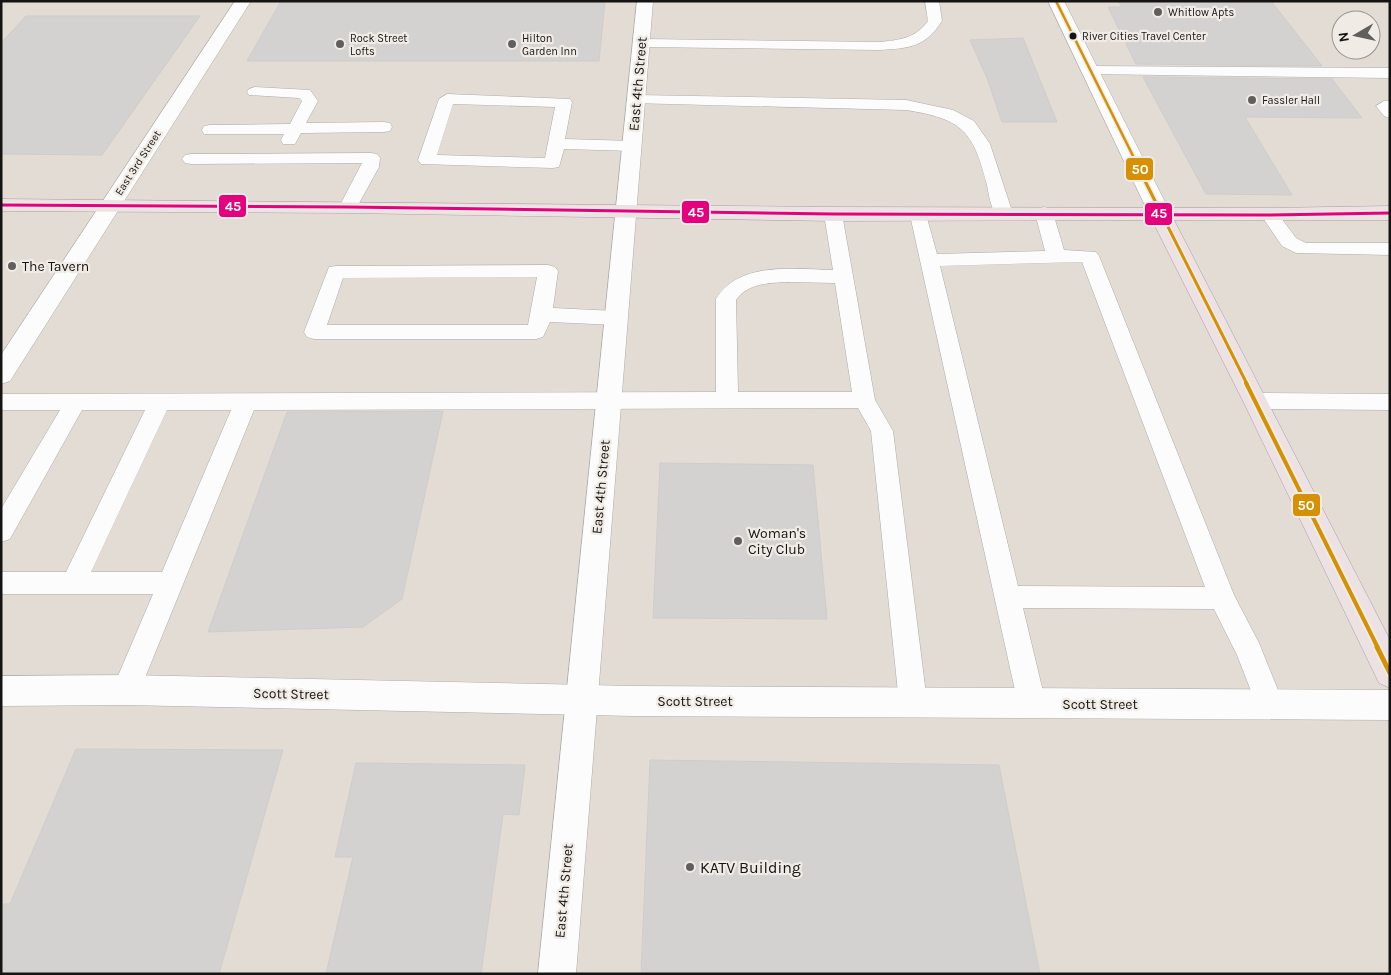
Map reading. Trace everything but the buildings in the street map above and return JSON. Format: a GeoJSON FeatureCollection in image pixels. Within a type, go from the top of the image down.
{"type":"FeatureCollection","features":[{"type":"Feature","properties":{"kind":"main road"},"geometry":{"type":"LineString","coordinates":[[1,205],[348,206],[833,214],[1270,215],[1390,213]]}},
{"type":"Feature","properties":{"kind":"main road"},"geometry":{"type":"LineString","coordinates":[[1160,214],[1256,401],[1390,673]]}},
{"type":"Feature","properties":{"kind":"street","name":"East 3rd Street"},"geometry":{"type":"LineString","coordinates":[[1,375],[243,1]]}},
{"type":"Feature","properties":{"kind":"street","name":"East 4th Street"},"geometry":{"type":"LineString","coordinates":[[557,974],[621,250],[628,210],[645,1]]}},
{"type":"Feature","properties":{"kind":"street"},"geometry":{"type":"LineString","coordinates":[[1056,1],[1160,214]]}},
{"type":"Feature","properties":{"kind":"street","name":"Scott Street"},"geometry":{"type":"LineString","coordinates":[[1,691],[126,690],[581,700],[1390,706]]}},
{"type":"Feature","properties":{"kind":"lane"},"geometry":{"type":"LineString","coordinates":[[642,43],[836,46],[906,44],[926,34],[935,21],[932,1]]}},
{"type":"Feature","properties":{"kind":"lane"},"geometry":{"type":"LineString","coordinates":[[1091,71],[1390,72]]}},
{"type":"Feature","properties":{"kind":"lane"},"geometry":{"type":"LineString","coordinates":[[255,92],[304,93],[310,102],[278,159]]}},
{"type":"Feature","properties":{"kind":"lane"},"geometry":{"type":"LineString","coordinates":[[447,99],[564,102],[556,144],[553,163],[427,160],[447,99]]}},
{"type":"Feature","properties":{"kind":"lane"},"geometry":{"type":"LineString","coordinates":[[637,100],[906,106],[936,110],[967,124],[983,146],[1004,214]]}},
{"type":"Feature","properties":{"kind":"lane"},"geometry":{"type":"LineString","coordinates":[[1390,106],[1384,106],[1390,113]]}},
{"type":"Feature","properties":{"kind":"lane"},"geometry":{"type":"LineString","coordinates":[[210,130],[384,127]]}},
{"type":"Feature","properties":{"kind":"lane"},"geometry":{"type":"LineString","coordinates":[[556,144],[633,146]]}},
{"type":"Feature","properties":{"kind":"lane"},"geometry":{"type":"LineString","coordinates":[[191,159],[371,158],[370,167],[348,206]]}},
{"type":"Feature","properties":{"kind":"lane"},"geometry":{"type":"LineString","coordinates":[[1044,213],[1056,257]]}},
{"type":"Feature","properties":{"kind":"lane"},"geometry":{"type":"LineString","coordinates":[[833,214],[864,400],[882,431],[913,702]]}},
{"type":"Feature","properties":{"kind":"lane"},"geometry":{"type":"LineString","coordinates":[[919,214],[1032,704]]}},
{"type":"Feature","properties":{"kind":"lane"},"geometry":{"type":"LineString","coordinates":[[1270,215],[1289,242],[1303,248],[1390,249]]}},
{"type":"Feature","properties":{"kind":"lane"},"geometry":{"type":"LineString","coordinates":[[930,260],[1089,256],[1222,598],[1249,652],[1270,705]]}},
{"type":"Feature","properties":{"kind":"lane"},"geometry":{"type":"LineString","coordinates":[[548,271],[542,315],[536,332],[314,332],[336,272],[548,271]]}},
{"type":"Feature","properties":{"kind":"lane"},"geometry":{"type":"LineString","coordinates":[[727,400],[726,299],[734,288],[745,281],[764,277],[844,277]]}},
{"type":"Feature","properties":{"kind":"lane"},"geometry":{"type":"LineString","coordinates":[[542,315],[616,318]]}},
{"type":"Feature","properties":{"kind":"lane"},"geometry":{"type":"LineString","coordinates":[[1,402],[864,400]]}},
{"type":"Feature","properties":{"kind":"lane"},"geometry":{"type":"LineString","coordinates":[[1,532],[76,401]]}},
{"type":"Feature","properties":{"kind":"lane"},"geometry":{"type":"LineString","coordinates":[[73,583],[160,401]]}},
{"type":"Feature","properties":{"kind":"lane"},"geometry":{"type":"LineString","coordinates":[[126,690],[246,401]]}},
{"type":"Feature","properties":{"kind":"lane"},"geometry":{"type":"LineString","coordinates":[[1256,401],[1390,402]]}},
{"type":"Feature","properties":{"kind":"lane"},"geometry":{"type":"LineString","coordinates":[[1,583],[171,583]]}},
{"type":"Feature","properties":{"kind":"lane"},"geometry":{"type":"LineString","coordinates":[[1007,597],[1222,598]]}},
{"type":"Feature","properties":{"kind":"shaded area"},"geometry":{"type":"Polygon","coordinates":[[[1,1],[1390,1],[1390,974],[1,974],[1,1]]]}},
{"type":"Feature","properties":{"kind":"transit line","name":"50"},"geometry":{"type":"LineString","coordinates":[[1056,1],[1390,673]]}},
{"type":"Feature","properties":{"kind":"transit line","name":"45"},"geometry":{"type":"LineString","coordinates":[[1,205],[348,207],[833,214],[1104,213],[1270,215],[1390,213]]}},
{"type":"Feature","properties":{"kind":"place","name":"Whitlow Apts"},"geometry":{"type":"Point","coordinates":[1158,12]}},
{"type":"Feature","properties":{"kind":"place","name":"River Cities Travel Center"},"geometry":{"type":"Point","coordinates":[1073,36]}},
{"type":"Feature","properties":{"kind":"place","name":"Rock Street Lofts"},"geometry":{"type":"Point","coordinates":[340,44]}},
{"type":"Feature","properties":{"kind":"place","name":"Hilton Garden Inn"},"geometry":{"type":"Point","coordinates":[512,44]}},
{"type":"Feature","properties":{"kind":"place","name":"Fassler Hall"},"geometry":{"type":"Point","coordinates":[1252,100]}},
{"type":"Feature","properties":{"kind":"place","name":"The Tavern"},"geometry":{"type":"Point","coordinates":[12,266]}},
{"type":"Feature","properties":{"kind":"place","name":"Woman's City Club"},"geometry":{"type":"Point","coordinates":[738,541]}},
{"type":"Feature","properties":{"kind":"place","name":"KATV Building"},"geometry":{"type":"Point","coordinates":[690,867]}}]}
